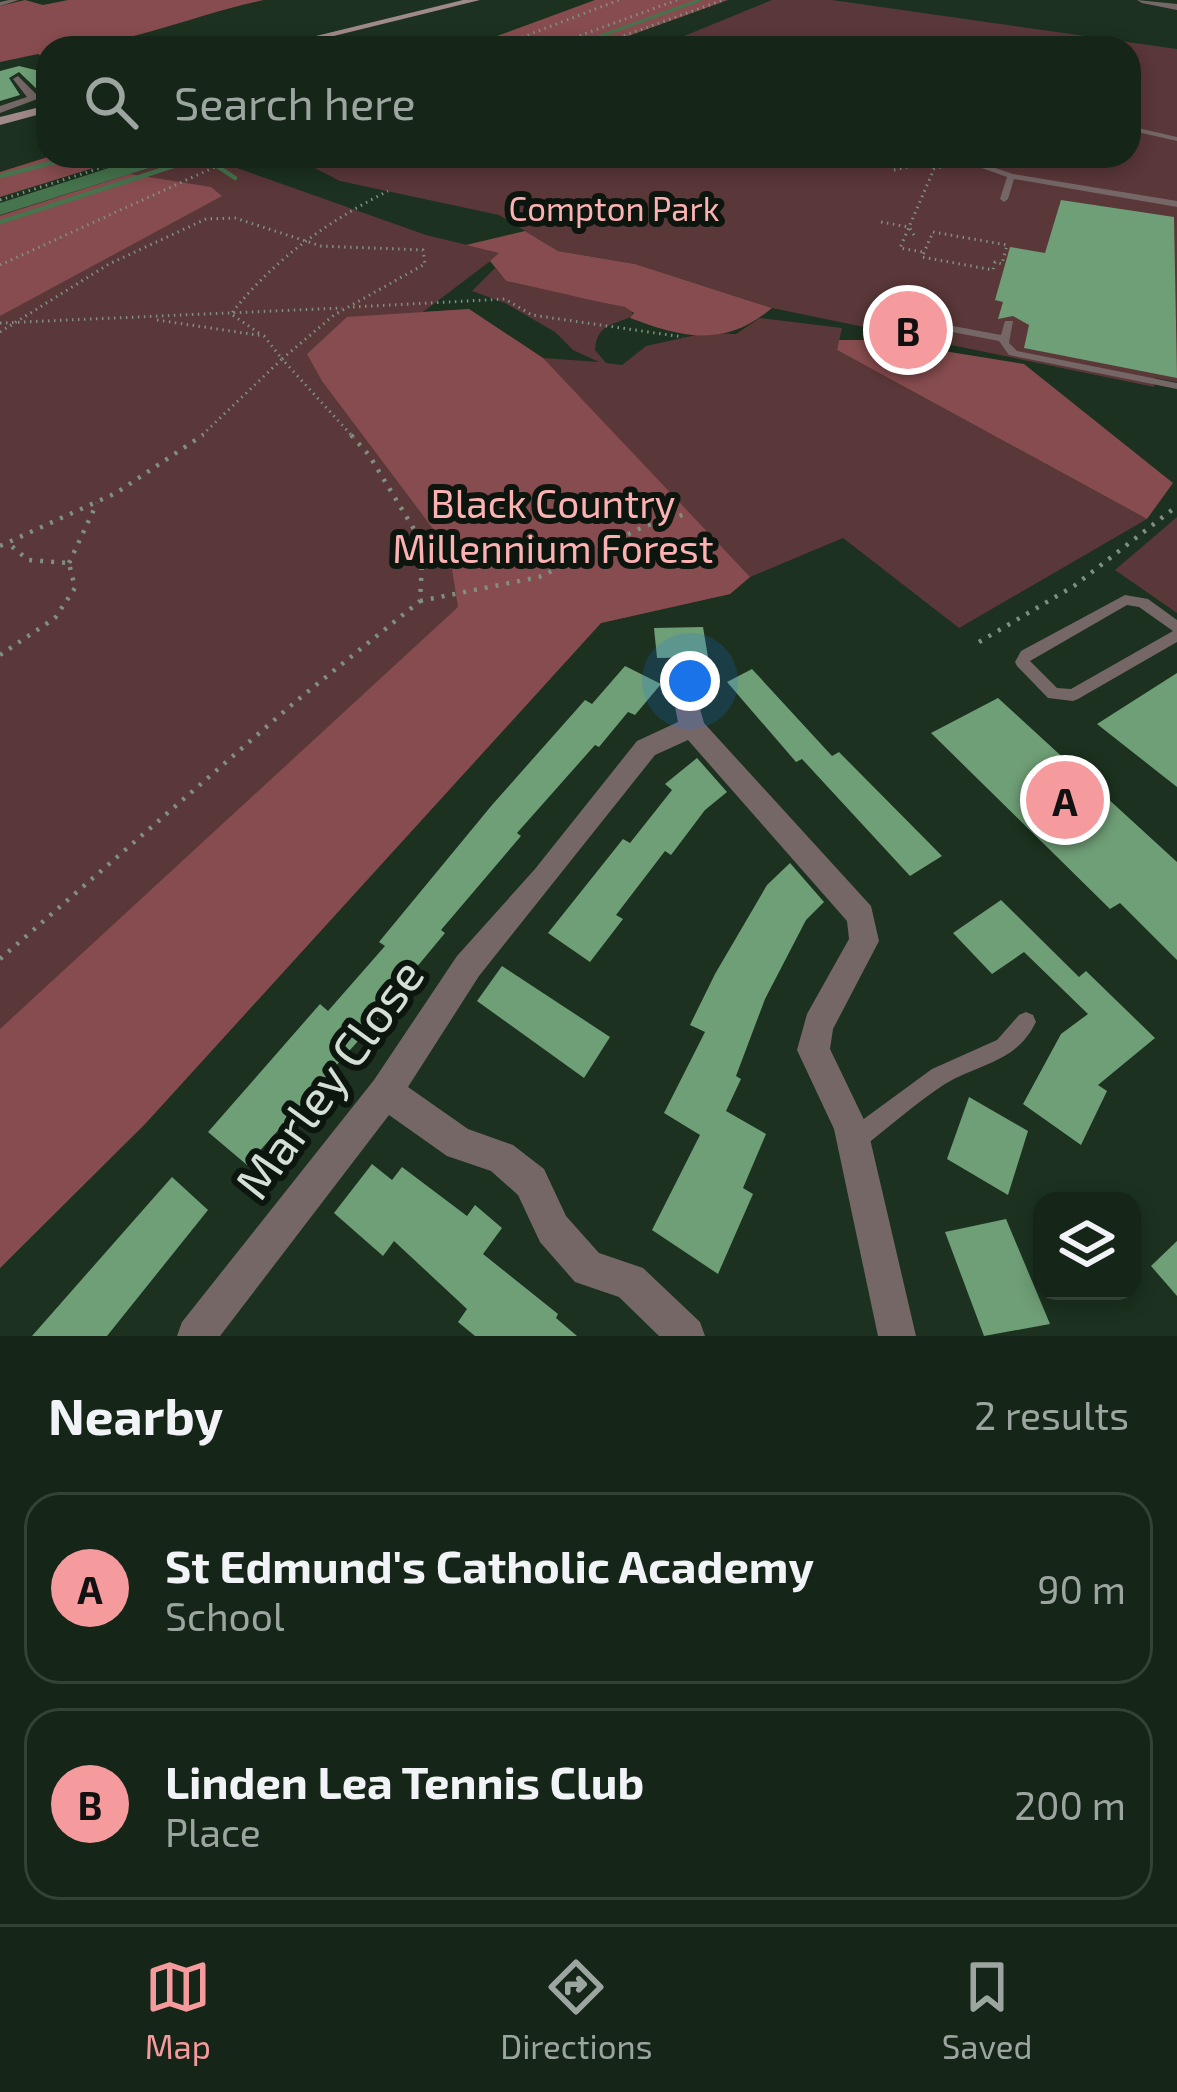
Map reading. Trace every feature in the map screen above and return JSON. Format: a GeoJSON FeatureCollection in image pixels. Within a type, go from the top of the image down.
{"type":"FeatureCollection","features":[{"type":"Feature","properties":{"kind":"main road"},"geometry":{"type":"LineString","coordinates":[[323,36],[475,0]]}},
{"type":"Feature","properties":{"kind":"main road"},"geometry":{"type":"LineString","coordinates":[[0,121],[36,111]]}},
{"type":"Feature","properties":{"kind":"street"},"geometry":{"type":"LineString","coordinates":[[1142,0],[1177,7]]}},
{"type":"Feature","properties":{"kind":"street"},"geometry":{"type":"LineString","coordinates":[[2,83],[36,74]]}},
{"type":"Feature","properties":{"kind":"street"},"geometry":{"type":"LineString","coordinates":[[0,110],[34,98],[18,80]]}},
{"type":"Feature","properties":{"kind":"street"},"geometry":{"type":"LineString","coordinates":[[684,692],[692,727],[861,916],[864,941],[818,1025],[813,1050],[854,1140],[897,1336]]}},
{"type":"Feature","properties":{"kind":"street","name":"Marley Close"},"geometry":{"type":"LineString","coordinates":[[196,1336],[386,1091],[468,966],[646,748],[692,727]]}},
{"type":"Feature","properties":{"kind":"street"},"geometry":{"type":"LineString","coordinates":[[386,1091],[459,1144],[501,1157],[531,1182],[553,1229],[588,1269],[630,1281],[686,1336]]}},
{"type":"Feature","properties":{"kind":"lane"},"geometry":{"type":"LineString","coordinates":[[0,4],[16,0]]}},
{"type":"Feature","properties":{"kind":"lane"},"geometry":{"type":"LineString","coordinates":[[1141,131],[1177,139]]}},
{"type":"Feature","properties":{"kind":"lane"},"geometry":{"type":"LineString","coordinates":[[980,168],[1177,204]]}},
{"type":"Feature","properties":{"kind":"lane"},"geometry":{"type":"LineString","coordinates":[[1004,199],[1011,176]]}},
{"type":"Feature","properties":{"kind":"lane"},"geometry":{"type":"LineString","coordinates":[[873,314],[1005,339]]}},
{"type":"Feature","properties":{"kind":"lane"},"geometry":{"type":"LineString","coordinates":[[1009,323],[1006,348],[1013,353],[1177,386]]}},
{"type":"Feature","properties":{"kind":"lane"},"geometry":{"type":"LineString","coordinates":[[1125,600],[1143,602],[1177,631],[1073,695],[1053,694],[1022,662],[1025,655],[1125,600]]}},
{"type":"Feature","properties":{"kind":"lane"},"geometry":{"type":"LineString","coordinates":[[854,1140],[939,1076],[1004,1047],[1026,1022]]}},
{"type":"Feature","properties":{"kind":"path"},"geometry":{"type":"LineString","coordinates":[[525,36],[619,0]]}},
{"type":"Feature","properties":{"kind":"path"},"geometry":{"type":"LineString","coordinates":[[579,36],[677,0]]}},
{"type":"Feature","properties":{"kind":"path"},"geometry":{"type":"LineString","coordinates":[[623,36],[723,0]]}},
{"type":"Feature","properties":{"kind":"path"},"geometry":{"type":"LineString","coordinates":[[0,200],[100,168]]}},
{"type":"Feature","properties":{"kind":"path"},"geometry":{"type":"LineString","coordinates":[[0,266],[213,168]]}},
{"type":"Feature","properties":{"kind":"path"},"geometry":{"type":"LineString","coordinates":[[894,170],[905,168]]}},
{"type":"Feature","properties":{"kind":"path"},"geometry":{"type":"LineString","coordinates":[[924,252],[900,248],[936,168]]}},
{"type":"Feature","properties":{"kind":"path"},"geometry":{"type":"LineString","coordinates":[[231,314],[251,286],[301,240],[388,191]]}},
{"type":"Feature","properties":{"kind":"path"},"geometry":{"type":"LineString","coordinates":[[920,201],[924,210]]}},
{"type":"Feature","properties":{"kind":"path"},"geometry":{"type":"LineString","coordinates":[[0,332],[8,323],[200,219],[223,216],[322,246],[402,245],[423,250],[425,264],[390,289],[346,307],[313,329],[252,397],[172,457],[97,502],[0,546]]}},
{"type":"Feature","properties":{"kind":"path"},"geometry":{"type":"LineString","coordinates":[[881,222],[908,227],[914,235]]}},
{"type":"Feature","properties":{"kind":"path"},"geometry":{"type":"LineString","coordinates":[[932,232],[1007,245],[1002,264],[995,262],[993,270],[922,257],[924,252],[932,232]]}},
{"type":"Feature","properties":{"kind":"path"},"geometry":{"type":"LineString","coordinates":[[0,323],[505,299],[532,315],[683,338]]}},
{"type":"Feature","properties":{"kind":"path"},"geometry":{"type":"LineString","coordinates":[[231,314],[264,336],[369,455],[423,544],[420,601]]}},
{"type":"Feature","properties":{"kind":"path"},"geometry":{"type":"LineString","coordinates":[[145,318],[264,336]]}},
{"type":"Feature","properties":{"kind":"path"},"geometry":{"type":"LineString","coordinates":[[0,655],[56,618],[75,588],[70,563],[97,502]]}},
{"type":"Feature","properties":{"kind":"path"},"geometry":{"type":"LineString","coordinates":[[979,642],[1074,586],[1177,506]]}},
{"type":"Feature","properties":{"kind":"path"},"geometry":{"type":"LineString","coordinates":[[0,959],[295,702],[420,601],[505,589],[574,563],[658,517],[689,513]]}},
{"type":"Feature","properties":{"kind":"path"},"geometry":{"type":"LineString","coordinates":[[8,543],[28,560],[70,563]]}},
{"type":"Feature","properties":{"kind":"green space"},"geometry":{"type":"Polygon","coordinates":[[[25,0],[43,5],[68,0],[264,0],[133,36],[36,36],[36,54],[0,62],[0,6],[25,0]]]}},
{"type":"Feature","properties":{"kind":"green space"},"geometry":{"type":"Polygon","coordinates":[[[595,0],[728,0],[628,36],[497,36],[595,0]]]}},
{"type":"Feature","properties":{"kind":"green space"},"geometry":{"type":"Polygon","coordinates":[[[772,0],[832,0],[1085,36],[684,36],[772,0]]]}},
{"type":"Feature","properties":{"kind":"green space","name":"Compton Park"},"geometry":{"type":"Polygon","coordinates":[[[1141,44],[1177,49],[1177,382],[1155,378],[1154,387],[772,308],[635,264],[558,251],[499,215],[340,181],[315,168],[1141,168],[1141,44]]]}},
{"type":"Feature","properties":{"kind":"green space"},"geometry":{"type":"Polygon","coordinates":[[[36,161],[36,168],[93,168],[0,197],[0,172],[36,161]]]}},
{"type":"Feature","properties":{"kind":"green space"},"geometry":{"type":"Polygon","coordinates":[[[149,168],[237,168],[426,235],[501,253],[423,312],[469,309],[543,358],[599,362],[573,350],[555,332],[505,303],[472,291],[495,268],[506,281],[631,309],[633,316],[599,335],[595,350],[606,363],[622,365],[646,346],[705,333],[736,334],[760,318],[842,328],[837,350],[1147,519],[959,628],[843,538],[750,577],[730,594],[601,623],[145,1124],[0,1268],[0,215],[149,168]]]}},
{"type":"Feature","properties":{"kind":"green space"},"geometry":{"type":"Polygon","coordinates":[[[130,174],[211,187],[222,196],[0,316],[0,216],[130,174]]]}},
{"type":"Feature","properties":{"kind":"green space"},"geometry":{"type":"Polygon","coordinates":[[[525,231],[558,251],[635,264],[772,308],[737,329],[703,336],[686,334],[630,318],[634,313],[625,307],[506,281],[490,261],[499,253],[466,245],[525,231]]]}},
{"type":"Feature","properties":{"kind":"green space","name":"Black Country Millennium Forest"},"geometry":{"type":"Polygon","coordinates":[[[469,309],[543,358],[750,577],[730,594],[601,623],[145,1124],[0,1268],[0,1029],[458,607],[449,550],[322,381],[307,354],[347,317],[469,309]]]}},
{"type":"Feature","properties":{"kind":"green space"},"geometry":{"type":"Polygon","coordinates":[[[839,340],[876,340],[1024,364],[1173,483],[1147,519],[837,350],[839,340]]]}},
{"type":"Feature","properties":{"kind":"green space"},"geometry":{"type":"Polygon","coordinates":[[[1177,517],[1177,613],[1115,570],[1177,517]]]}},
{"type":"Feature","properties":{"kind":"shaded area"},"geometry":{"type":"Polygon","coordinates":[[[109,168],[149,168],[0,215],[0,203],[109,168]]]}},
{"type":"Feature","properties":{"kind":"building"},"geometry":{"type":"Polygon","coordinates":[[[19,66],[36,70],[36,88],[19,72],[9,78],[20,95],[0,101],[0,71],[19,66]]]}},
{"type":"Feature","properties":{"kind":"building"},"geometry":{"type":"Polygon","coordinates":[[[1061,200],[1174,217],[1177,378],[1024,348],[1029,325],[1013,316],[998,319],[1003,302],[995,300],[1010,247],[1045,253],[1061,200]]]}},
{"type":"Feature","properties":{"kind":"building"},"geometry":{"type":"Polygon","coordinates":[[[703,627],[708,657],[657,658],[654,628],[703,627]]]}},
{"type":"Feature","properties":{"kind":"building"},"geometry":{"type":"Polygon","coordinates":[[[625,666],[661,684],[635,715],[628,712],[599,747],[595,745],[517,833],[521,836],[441,930],[445,933],[406,980],[410,983],[247,1165],[208,1132],[320,1004],[328,1011],[385,946],[379,942],[492,805],[585,700],[592,704],[625,666]]]}},
{"type":"Feature","properties":{"kind":"building"},"geometry":{"type":"Polygon","coordinates":[[[752,669],[832,756],[839,752],[942,856],[910,876],[802,759],[796,762],[727,682],[752,669]]]}},
{"type":"Feature","properties":{"kind":"building"},"geometry":{"type":"Polygon","coordinates":[[[1177,673],[1177,787],[1097,724],[1177,673]]]}},
{"type":"Feature","properties":{"kind":"building"},"geometry":{"type":"Polygon","coordinates":[[[998,698],[1177,862],[1177,960],[1120,903],[1110,909],[931,733],[998,698]]]}},
{"type":"Feature","properties":{"kind":"building"},"geometry":{"type":"Polygon","coordinates":[[[697,758],[727,792],[705,810],[671,855],[665,851],[616,915],[623,919],[590,962],[548,933],[623,839],[630,843],[672,790],[665,784],[697,758]]]}},
{"type":"Feature","properties":{"kind":"building"},"geometry":{"type":"Polygon","coordinates":[[[790,863],[824,902],[806,920],[765,999],[736,1076],[741,1079],[726,1111],[766,1134],[743,1188],[753,1194],[718,1274],[652,1230],[700,1135],[664,1113],[705,1032],[690,1025],[715,974],[767,885],[790,863]]]}},
{"type":"Feature","properties":{"kind":"building"},"geometry":{"type":"Polygon","coordinates":[[[1001,900],[1079,977],[1086,971],[1155,1038],[1098,1085],[1107,1091],[1081,1145],[1023,1104],[1061,1034],[1088,1014],[1024,952],[992,974],[953,933],[1001,900]]]}},
{"type":"Feature","properties":{"kind":"building"},"geometry":{"type":"Polygon","coordinates":[[[502,966],[610,1037],[584,1078],[477,1001],[502,966]]]}},
{"type":"Feature","properties":{"kind":"building"},"geometry":{"type":"Polygon","coordinates":[[[969,1097],[1028,1131],[1008,1195],[947,1159],[969,1097]]]}},
{"type":"Feature","properties":{"kind":"building"},"geometry":{"type":"Polygon","coordinates":[[[372,1164],[392,1180],[402,1167],[467,1216],[475,1205],[502,1228],[483,1254],[558,1314],[556,1318],[577,1336],[475,1336],[458,1322],[467,1309],[394,1241],[383,1256],[334,1213],[372,1164]]]}},
{"type":"Feature","properties":{"kind":"building"},"geometry":{"type":"Polygon","coordinates":[[[172,1177],[208,1210],[107,1336],[32,1336],[172,1177]]]}},
{"type":"Feature","properties":{"kind":"building"},"geometry":{"type":"Polygon","coordinates":[[[1006,1219],[1033,1283],[1033,1300],[1040,1300],[1050,1324],[984,1336],[945,1232],[1006,1219]]]}},
{"type":"Feature","properties":{"kind":"building"},"geometry":{"type":"Polygon","coordinates":[[[1177,1241],[1177,1296],[1151,1266],[1177,1241]]]}},
{"type":"Feature","properties":{"kind":"waterway"},"geometry":{"type":"LineString","coordinates":[[600,36],[700,0]]}},
{"type":"Feature","properties":{"kind":"waterway"},"geometry":{"type":"LineString","coordinates":[[0,176],[36,167]]}},
{"type":"Feature","properties":{"kind":"waterway"},"geometry":{"type":"LineString","coordinates":[[0,222],[167,168]]}},
{"type":"Feature","properties":{"kind":"waterway"},"geometry":{"type":"LineString","coordinates":[[220,168],[235,178]]}},
{"type":"Feature","properties":{"kind":"place","name":"Linden Lea Tennis Club"},"geometry":{"type":"Point","coordinates":[908,330]}},
{"type":"Feature","properties":{"kind":"place","name":"St Edmund's Catholic Academy"},"geometry":{"type":"Point","coordinates":[1065,800]}}]}
